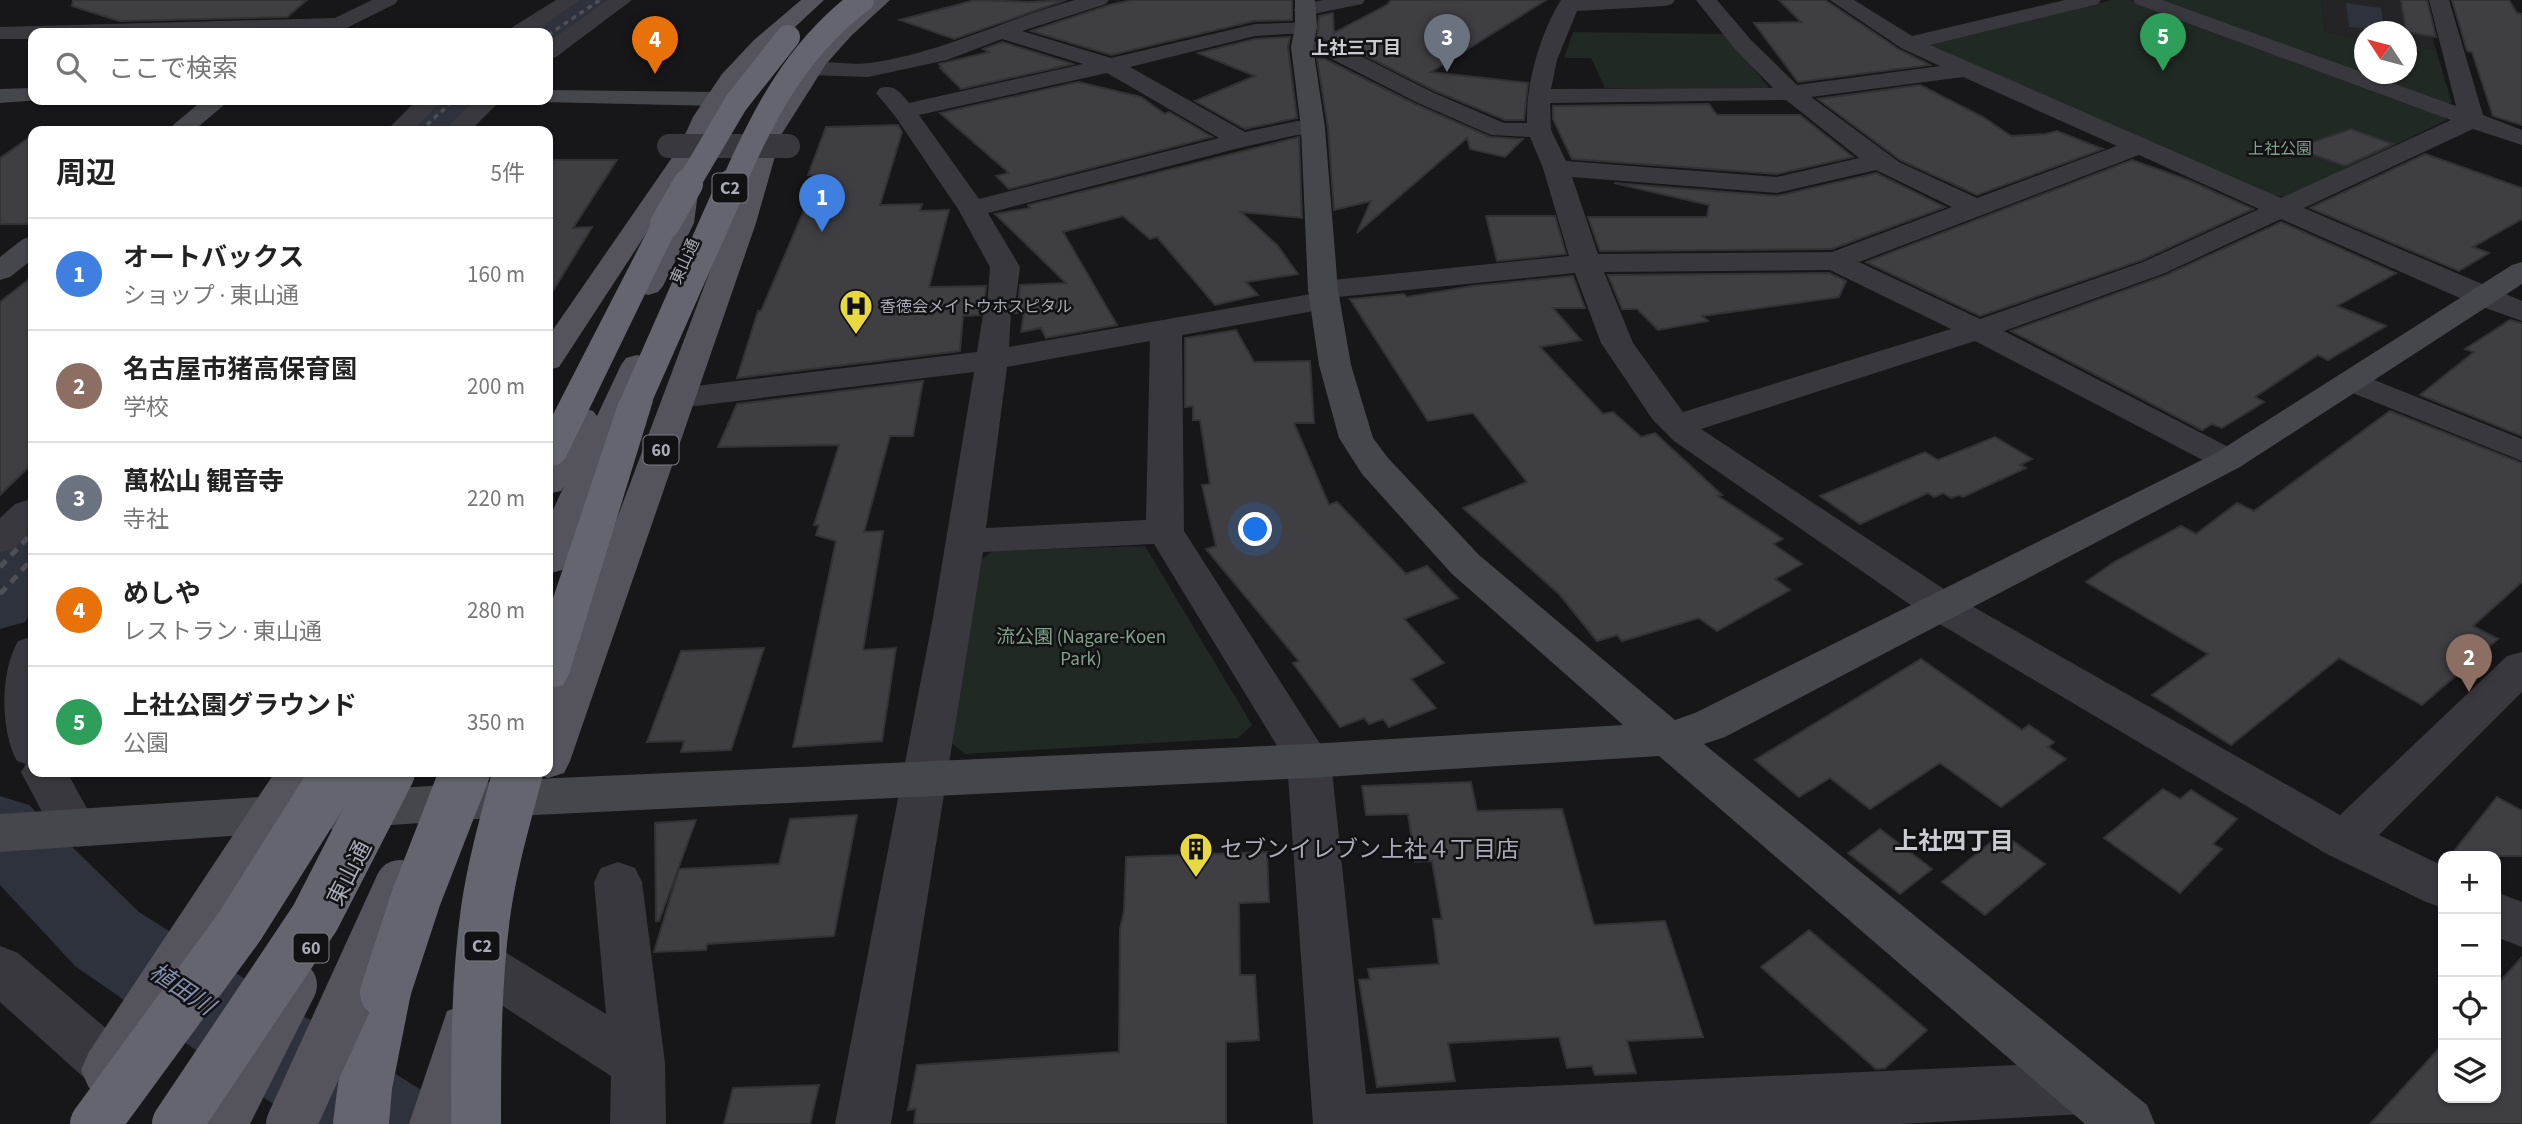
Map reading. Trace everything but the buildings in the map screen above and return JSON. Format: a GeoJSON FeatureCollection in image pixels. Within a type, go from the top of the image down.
{"type":"FeatureCollection","features":[{"type":"Feature","properties":{"kind":"highway","name":"C2"},"geometry":{"type":"LineString","coordinates":[[682,224],[753,77],[797,29],[832,0]]}},
{"type":"Feature","properties":{"kind":"highway","name":"C2"},"geometry":{"type":"LineString","coordinates":[[553,658],[636,401],[759,124],[777,90],[799,59],[825,31],[862,0]]}},
{"type":"Feature","properties":{"kind":"highway"},"geometry":{"type":"LineString","coordinates":[[553,418],[682,224]]}},
{"type":"Feature","properties":{"kind":"highway"},"geometry":{"type":"LineString","coordinates":[[553,448],[682,224]]}},
{"type":"Feature","properties":{"kind":"highway"},"geometry":{"type":"LineString","coordinates":[[553,582],[636,401]]}},
{"type":"Feature","properties":{"kind":"highway"},"geometry":{"type":"LineString","coordinates":[[95,1124],[240,926],[334,777]]}},
{"type":"Feature","properties":{"kind":"highway"},"geometry":{"type":"LineString","coordinates":[[177,1124],[315,918],[387,777]]}},
{"type":"Feature","properties":{"kind":"highway"},"geometry":{"type":"LineString","coordinates":[[361,1124],[364,1089],[384,993],[416,898],[463,777]]}},
{"type":"Feature","properties":{"kind":"highway","name":"C2"},"geometry":{"type":"LineString","coordinates":[[476,1124],[475,1047],[484,923],[504,824],[535,777]]}},
{"type":"Feature","properties":{"kind":"main road","name":"東山通"},"geometry":{"type":"LineString","coordinates":[[553,548],[682,224],[682,143],[746,60],[778,28],[814,0]]}},
{"type":"Feature","properties":{"kind":"main road","name":"東山通"},"geometry":{"type":"LineString","coordinates":[[553,473],[682,224],[779,142],[811,68],[831,43],[880,0]]}},
{"type":"Feature","properties":{"kind":"main road","name":"60"},"geometry":{"type":"LineString","coordinates":[[553,730],[742,223],[779,142]]}},
{"type":"Feature","properties":{"kind":"main road","name":"60"},"geometry":{"type":"LineString","coordinates":[[553,352],[682,143]]}},
{"type":"Feature","properties":{"kind":"main road"},"geometry":{"type":"LineString","coordinates":[[71,1124],[296,777]]}},
{"type":"Feature","properties":{"kind":"main road","name":"東山通"},"geometry":{"type":"LineString","coordinates":[[222,1124],[398,777]]}},
{"type":"Feature","properties":{"kind":"main road"},"geometry":{"type":"LineString","coordinates":[[291,1124],[450,777]]}},
{"type":"Feature","properties":{"kind":"main road","name":"60"},"geometry":{"type":"LineString","coordinates":[[437,1124],[484,969],[535,777]]}},
{"type":"Feature","properties":{"kind":"street"},"geometry":{"type":"LineString","coordinates":[[329,28],[388,0]]}},
{"type":"Feature","properties":{"kind":"street"},"geometry":{"type":"LineString","coordinates":[[527,28],[570,0]]}},
{"type":"Feature","properties":{"kind":"street"},"geometry":{"type":"LineString","coordinates":[[553,48],[622,0]]}},
{"type":"Feature","properties":{"kind":"street"},"geometry":{"type":"LineString","coordinates":[[811,68],[867,70],[939,55],[1051,13],[1099,0]]}},
{"type":"Feature","properties":{"kind":"street"},"geometry":{"type":"LineString","coordinates":[[904,111],[1255,30],[1355,0]]}},
{"type":"Feature","properties":{"kind":"street"},"geometry":{"type":"LineString","coordinates":[[1665,0],[1569,3],[1546,60],[1538,96],[1539,130],[1556,168],[1586,263],[1617,343],[1665,413],[1686,434],[1942,607],[2344,840],[2438,886]]}},
{"type":"Feature","properties":{"kind":"street"},"geometry":{"type":"LineString","coordinates":[[1706,0],[1734,38],[1791,92],[1880,161],[1976,208]]}},
{"type":"Feature","properties":{"kind":"street"},"geometry":{"type":"LineString","coordinates":[[1840,0],[1909,43],[2137,147],[2522,312]]}},
{"type":"Feature","properties":{"kind":"street"},"geometry":{"type":"LineString","coordinates":[[1909,43],[2091,0]]}},
{"type":"Feature","properties":{"kind":"street"},"geometry":{"type":"LineString","coordinates":[[2143,0],[2522,138]]}},
{"type":"Feature","properties":{"kind":"street"},"geometry":{"type":"LineString","coordinates":[[2439,0],[2472,120]]}},
{"type":"Feature","properties":{"kind":"street"},"geometry":{"type":"LineString","coordinates":[[1304,14],[1324,295],[1335,365],[1356,438],[1376,466],[1465,564],[1668,739],[2127,1124]]}},
{"type":"Feature","properties":{"kind":"street"},"geometry":{"type":"LineString","coordinates":[[1304,14],[1331,50],[1500,130],[1539,130]]}},
{"type":"Feature","properties":{"kind":"street"},"geometry":{"type":"LineString","coordinates":[[1002,32],[1110,65],[1241,140]]}},
{"type":"Feature","properties":{"kind":"street"},"geometry":{"type":"LineString","coordinates":[[0,33],[28,33]]}},
{"type":"Feature","properties":{"kind":"street"},"geometry":{"type":"LineString","coordinates":[[1538,96],[1771,95],[1966,69]]}},
{"type":"Feature","properties":{"kind":"street"},"geometry":{"type":"LineString","coordinates":[[863,1124],[923,777],[968,541],[1005,267],[972,209],[904,111],[867,70]]}},
{"type":"Feature","properties":{"kind":"street"},"geometry":{"type":"LineString","coordinates":[[0,96],[28,95]]}},
{"type":"Feature","properties":{"kind":"street"},"geometry":{"type":"LineString","coordinates":[[553,97],[718,99]]}},
{"type":"Feature","properties":{"kind":"street"},"geometry":{"type":"LineString","coordinates":[[184,126],[212,105]]}},
{"type":"Feature","properties":{"kind":"street"},"geometry":{"type":"LineString","coordinates":[[403,126],[426,105]]}},
{"type":"Feature","properties":{"kind":"street"},"geometry":{"type":"LineString","coordinates":[[461,126],[484,105]]}},
{"type":"Feature","properties":{"kind":"street"},"geometry":{"type":"LineString","coordinates":[[1678,425],[1978,330],[2153,268],[2472,120]]}},
{"type":"Feature","properties":{"kind":"street"},"geometry":{"type":"LineString","coordinates":[[972,209],[1241,140],[1297,128],[1313,128]]}},
{"type":"Feature","properties":{"kind":"street"},"geometry":{"type":"LineString","coordinates":[[682,143],[779,142]]}},
{"type":"Feature","properties":{"kind":"street"},"geometry":{"type":"LineString","coordinates":[[679,398],[992,360],[1166,329],[1324,295],[1586,263],[1835,261],[2137,147]]}},
{"type":"Feature","properties":{"kind":"street"},"geometry":{"type":"LineString","coordinates":[[1556,168],[1777,185],[1880,161]]}},
{"type":"Feature","properties":{"kind":"street"},"geometry":{"type":"LineString","coordinates":[[0,271],[28,249]]}},
{"type":"Feature","properties":{"kind":"street"},"geometry":{"type":"LineString","coordinates":[[1835,261],[1978,330],[2228,460]]}},
{"type":"Feature","properties":{"kind":"street"},"geometry":{"type":"LineString","coordinates":[[553,775],[923,777],[1309,761],[1668,739],[1710,725],[2228,460],[2522,271]]}},
{"type":"Feature","properties":{"kind":"street"},"geometry":{"type":"LineString","coordinates":[[1166,329],[1166,531],[1309,761],[1341,1123],[1763,1114],[2084,1088]]}},
{"type":"Feature","properties":{"kind":"street"},"geometry":{"type":"LineString","coordinates":[[2352,381],[2522,450]]}},
{"type":"Feature","properties":{"kind":"street"},"geometry":{"type":"LineString","coordinates":[[0,540],[28,512]]}},
{"type":"Feature","properties":{"kind":"street"},"geometry":{"type":"LineString","coordinates":[[968,541],[1166,531]]}},
{"type":"Feature","properties":{"kind":"street"},"geometry":{"type":"LineString","coordinates":[[2344,840],[2522,667]]}},
{"type":"Feature","properties":{"kind":"street"},"geometry":{"type":"LineString","coordinates":[[28,682],[28,722]]}},
{"type":"Feature","properties":{"kind":"street"},"geometry":{"type":"LineString","coordinates":[[48,777],[91,825]]}},
{"type":"Feature","properties":{"kind":"street"},"geometry":{"type":"LineString","coordinates":[[0,832],[91,825],[265,827],[526,777]]}},
{"type":"Feature","properties":{"kind":"street"},"geometry":{"type":"LineString","coordinates":[[618,882],[638,1063],[638,1124]]}},
{"type":"Feature","properties":{"kind":"street"},"geometry":{"type":"LineString","coordinates":[[2498,914],[2522,926]]}},
{"type":"Feature","properties":{"kind":"street"},"geometry":{"type":"LineString","coordinates":[[0,969],[121,1049]]}},
{"type":"Feature","properties":{"kind":"street"},"geometry":{"type":"LineString","coordinates":[[484,969],[638,1063]]}},
{"type":"Feature","properties":{"kind":"shaded area"},"geometry":{"type":"Polygon","coordinates":[[[2321,0],[2423,0],[2436,50],[2417,47],[2417,21],[2354,21],[2354,37],[2325,32],[2321,0]]]}},
{"type":"Feature","properties":{"kind":"shaded area"},"geometry":{"type":"Polygon","coordinates":[[[2346,3],[2381,8],[2383,21],[2354,21],[2354,28],[2349,27],[2346,3]]]}},
{"type":"Feature","properties":{"kind":"green space","name":"上社公園"},"geometry":{"type":"Polygon","coordinates":[[[2112,0],[2130,0],[2354,81],[2354,84],[2362,84],[2439,112],[2447,120],[2286,197],[2267,195],[1929,48],[1928,43],[2112,0]]]}},
{"type":"Feature","properties":{"kind":"green space"},"geometry":{"type":"Polygon","coordinates":[[[2154,0],[2321,0],[2325,32],[2354,37],[2354,73],[2154,0]]]}},
{"type":"Feature","properties":{"kind":"green space"},"geometry":{"type":"Polygon","coordinates":[[[1573,32],[1726,34],[1770,89],[1605,88],[1591,58],[1564,58],[1573,32]]]}},
{"type":"Feature","properties":{"kind":"green space"},"geometry":{"type":"Polygon","coordinates":[[[2417,47],[2436,50],[2452,103],[2437,103],[2385,84],[2417,84],[2417,47]]]}},
{"type":"Feature","properties":{"kind":"green space","name":"流公園 (Nagare-Koen Park)"},"geometry":{"type":"Polygon","coordinates":[[[1145,546],[1252,725],[1238,738],[965,754],[951,743],[982,559],[993,551],[1145,546]]]}},
{"type":"Feature","properties":{"kind":"waterway","name":"植田川"},"geometry":{"type":"LineString","coordinates":[[553,33],[602,0]]}},
{"type":"Feature","properties":{"kind":"waterway","name":"植田川"},"geometry":{"type":"LineString","coordinates":[[435,126],[459,105]]}},
{"type":"Feature","properties":{"kind":"waterway","name":"植田川"},"geometry":{"type":"LineString","coordinates":[[0,605],[19,566],[28,555]]}},
{"type":"Feature","properties":{"kind":"waterway","name":"植田川"},"geometry":{"type":"LineString","coordinates":[[0,829],[107,939],[386,1124]]}},
{"type":"Feature","properties":{"kind":"railway"},"geometry":{"type":"LineString","coordinates":[[553,32],[600,0]]}},
{"type":"Feature","properties":{"kind":"railway"},"geometry":{"type":"LineString","coordinates":[[425,126],[449,105]]}},
{"type":"Feature","properties":{"kind":"railway"},"geometry":{"type":"LineString","coordinates":[[0,567],[28,537]]}},
{"type":"Feature","properties":{"kind":"railway"},"geometry":{"type":"LineString","coordinates":[[0,594],[28,563]]}},
{"type":"Feature","properties":{"kind":"place","name":"上社公園グラウンド"},"geometry":{"type":"Point","coordinates":[2163,71]}},
{"type":"Feature","properties":{"kind":"place","name":"萬松山 観音寺"},"geometry":{"type":"Point","coordinates":[1447,72]}},
{"type":"Feature","properties":{"kind":"place","name":"めしや"},"geometry":{"type":"Point","coordinates":[655,74]}},
{"type":"Feature","properties":{"kind":"place","name":"オートバックス"},"geometry":{"type":"Point","coordinates":[822,232]}},
{"type":"Feature","properties":{"kind":"place","name":"香徳会メイトウホスピタル"},"geometry":{"type":"Point","coordinates":[856,336]}},
{"type":"Feature","properties":{"kind":"place","name":"名古屋市猪高保育園"},"geometry":{"type":"Point","coordinates":[2469,692]}},
{"type":"Feature","properties":{"kind":"place","name":"セブンイレブン上社４丁目店"},"geometry":{"type":"Point","coordinates":[1196,879]}},
{"type":"Feature","properties":{"kind":"district","name":"上社三丁目"},"geometry":{"type":"Point","coordinates":[1356,48]}},
{"type":"Feature","properties":{"kind":"district","name":"上社四丁目"},"geometry":{"type":"Point","coordinates":[1954,841]}}]}
